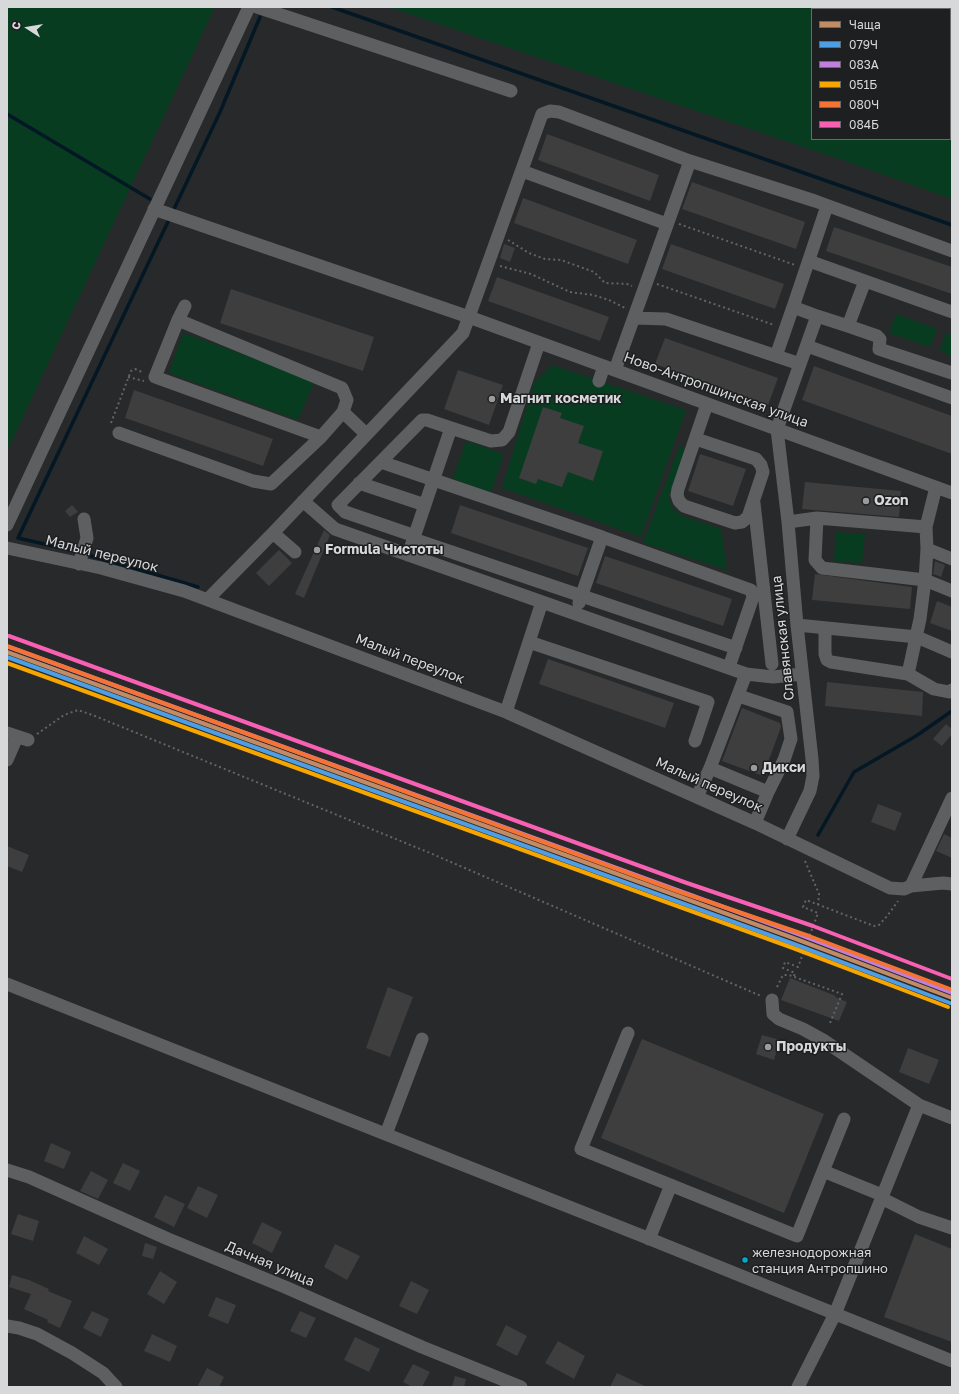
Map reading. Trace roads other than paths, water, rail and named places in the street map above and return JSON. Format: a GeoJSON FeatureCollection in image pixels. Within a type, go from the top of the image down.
{"type":"FeatureCollection","features":[{"type":"Feature","properties":{"kind":"street"},"geometry":{"type":"LineString","coordinates":[[7,526],[249,7]]}},
{"type":"Feature","properties":{"kind":"street"},"geometry":{"type":"LineString","coordinates":[[257,7],[511,92]]}},
{"type":"Feature","properties":{"kind":"street"},"geometry":{"type":"LineString","coordinates":[[208,599],[273,533],[463,333],[542,114],[550,111],[559,112],[690,161],[827,206],[952,251]]}},
{"type":"Feature","properties":{"kind":"street"},"geometry":{"type":"LineString","coordinates":[[599,381],[609,368],[634,315],[690,161]]}},
{"type":"Feature","properties":{"kind":"street"},"geometry":{"type":"LineString","coordinates":[[522,171],[667,222]]}},
{"type":"Feature","properties":{"kind":"street"},"geometry":{"type":"LineString","coordinates":[[776,356],[827,206]]}},
{"type":"Feature","properties":{"kind":"street","name":"Ново-Антропшинская улица"},"geometry":{"type":"LineString","coordinates":[[154,209],[469,317],[952,493]]}},
{"type":"Feature","properties":{"kind":"street"},"geometry":{"type":"LineString","coordinates":[[807,265],[865,280],[952,312]]}},
{"type":"Feature","properties":{"kind":"street"},"geometry":{"type":"LineString","coordinates":[[848,326],[865,280]]}},
{"type":"Feature","properties":{"kind":"street"},"geometry":{"type":"LineString","coordinates":[[184,306],[149,379],[321,437]]}},
{"type":"Feature","properties":{"kind":"street"},"geometry":{"type":"LineString","coordinates":[[793,307],[877,336],[880,339],[879,349],[872,370]]}},
{"type":"Feature","properties":{"kind":"street"},"geometry":{"type":"LineString","coordinates":[[634,315],[666,319],[800,364]]}},
{"type":"Feature","properties":{"kind":"street"},"geometry":{"type":"LineString","coordinates":[[777,429],[817,316]]}},
{"type":"Feature","properties":{"kind":"street"},"geometry":{"type":"LineString","coordinates":[[119,433],[253,481],[271,484],[321,437],[343,412],[347,400],[342,388],[178,320]]}},
{"type":"Feature","properties":{"kind":"street"},"geometry":{"type":"LineString","coordinates":[[539,343],[509,432],[502,440],[491,441],[427,420],[422,420],[338,505],[345,512],[414,537],[581,596],[736,648]]}},
{"type":"Feature","properties":{"kind":"street"},"geometry":{"type":"LineString","coordinates":[[807,346],[952,398]]}},
{"type":"Feature","properties":{"kind":"street"},"geometry":{"type":"LineString","coordinates":[[879,349],[952,373]]}},
{"type":"Feature","properties":{"kind":"street"},"geometry":{"type":"LineString","coordinates":[[696,439],[756,459],[761,465],[762,472],[754,499],[748,516],[742,522],[735,523],[684,506],[676,495],[707,404]]}},
{"type":"Feature","properties":{"kind":"street"},"geometry":{"type":"LineString","coordinates":[[343,412],[366,434]]}},
{"type":"Feature","properties":{"kind":"street"},"geometry":{"type":"LineString","coordinates":[[408,555],[451,428]]}},
{"type":"Feature","properties":{"kind":"street","name":"Славянская улица"},"geometry":{"type":"LineString","coordinates":[[777,429],[788,522],[813,776],[810,791],[787,839]]}},
{"type":"Feature","properties":{"kind":"street"},"geometry":{"type":"LineString","coordinates":[[381,462],[757,589]]}},
{"type":"Feature","properties":{"kind":"street"},"geometry":{"type":"LineString","coordinates":[[360,483],[425,505]]}},
{"type":"Feature","properties":{"kind":"street"},"geometry":{"type":"LineString","coordinates":[[908,674],[917,637],[925,580],[927,549],[926,528],[936,487]]}},
{"type":"Feature","properties":{"kind":"street"},"geometry":{"type":"LineString","coordinates":[[754,499],[757,589],[772,664]]}},
{"type":"Feature","properties":{"kind":"street"},"geometry":{"type":"LineString","coordinates":[[303,501],[335,529],[746,674],[773,677],[802,674]]}},
{"type":"Feature","properties":{"kind":"street"},"geometry":{"type":"LineString","coordinates":[[788,522],[817,518],[926,528]]}},
{"type":"Feature","properties":{"kind":"street"},"geometry":{"type":"LineString","coordinates":[[817,518],[815,560],[822,568],[925,580],[952,591]]}},
{"type":"Feature","properties":{"kind":"street"},"geometry":{"type":"LineString","coordinates":[[79,564],[87,538],[84,520]]}},
{"type":"Feature","properties":{"kind":"street"},"geometry":{"type":"LineString","coordinates":[[273,533],[295,552]]}},
{"type":"Feature","properties":{"kind":"street"},"geometry":{"type":"LineString","coordinates":[[576,613],[602,537]]}},
{"type":"Feature","properties":{"kind":"street","name":"Малый переулок"},"geometry":{"type":"LineString","coordinates":[[7,548],[101,568],[208,599],[506,712],[755,822],[787,839],[890,888],[943,883],[952,884]]}},
{"type":"Feature","properties":{"kind":"street"},"geometry":{"type":"LineString","coordinates":[[927,549],[952,559]]}},
{"type":"Feature","properties":{"kind":"street"},"geometry":{"type":"LineString","coordinates":[[729,667],[757,589]]}},
{"type":"Feature","properties":{"kind":"street"},"geometry":{"type":"LineString","coordinates":[[506,712],[542,602]]}},
{"type":"Feature","properties":{"kind":"street"},"geometry":{"type":"LineString","coordinates":[[797,625],[917,637],[952,652]]}},
{"type":"Feature","properties":{"kind":"street"},"geometry":{"type":"LineString","coordinates":[[825,628],[825,654],[827,660],[831,662],[908,674],[934,689],[949,692],[952,690]]}},
{"type":"Feature","properties":{"kind":"street"},"geometry":{"type":"LineString","coordinates":[[529,642],[708,702],[695,741]]}},
{"type":"Feature","properties":{"kind":"street"},"geometry":{"type":"LineString","coordinates":[[697,797],[739,696],[746,674]]}},
{"type":"Feature","properties":{"kind":"street"},"geometry":{"type":"LineString","coordinates":[[739,696],[787,712],[791,739],[784,760],[755,822]]}},
{"type":"Feature","properties":{"kind":"street"},"geometry":{"type":"LineString","coordinates":[[7,760],[17,737]]}},
{"type":"Feature","properties":{"kind":"street"},"geometry":{"type":"LineString","coordinates":[[710,768],[768,792]]}},
{"type":"Feature","properties":{"kind":"street"},"geometry":{"type":"LineString","coordinates":[[907,887],[952,798]]}},
{"type":"Feature","properties":{"kind":"street"},"geometry":{"type":"LineString","coordinates":[[7,984],[952,1361]]}},
{"type":"Feature","properties":{"kind":"street"},"geometry":{"type":"LineString","coordinates":[[772,1000],[774,1014],[779,1019],[803,1028],[823,1040],[919,1105],[952,1118]]}},
{"type":"Feature","properties":{"kind":"street"},"geometry":{"type":"LineString","coordinates":[[628,1033],[581,1149],[796,1236],[844,1119]]}},
{"type":"Feature","properties":{"kind":"street"},"geometry":{"type":"LineString","coordinates":[[386,1134],[422,1039]]}},
{"type":"Feature","properties":{"kind":"street"},"geometry":{"type":"LineString","coordinates":[[798,1387],[835,1314],[919,1105]]}},
{"type":"Feature","properties":{"kind":"street","name":"Дачная улица"},"geometry":{"type":"LineString","coordinates":[[7,1170],[29,1177],[168,1239],[285,1287],[422,1347],[521,1387]]}},
{"type":"Feature","properties":{"kind":"street"},"geometry":{"type":"LineString","coordinates":[[823,1171],[881,1197],[919,1217],[952,1228]]}},
{"type":"Feature","properties":{"kind":"street"},"geometry":{"type":"LineString","coordinates":[[649,1239],[671,1185]]}},
{"type":"Feature","properties":{"kind":"street"},"geometry":{"type":"LineString","coordinates":[[7,1326],[37,1334],[65,1349],[103,1373],[116,1387]]}},
{"type":"Feature","properties":{"kind":"waterway"},"geometry":{"type":"LineString","coordinates":[[332,7],[952,225]]}},
{"type":"Feature","properties":{"kind":"waterway"},"geometry":{"type":"LineString","coordinates":[[75,551],[18,538],[220,112],[260,17]]}},
{"type":"Feature","properties":{"kind":"waterway"},"geometry":{"type":"LineString","coordinates":[[7,114],[150,199]]}},
{"type":"Feature","properties":{"kind":"waterway"},"geometry":{"type":"LineString","coordinates":[[85,554],[198,587]]}},
{"type":"Feature","properties":{"kind":"waterway"},"geometry":{"type":"LineString","coordinates":[[818,835],[854,772],[916,736],[952,711]]}},
{"type":"Feature","properties":{"kind":"place","name":"Магнит косметик"},"geometry":{"type":"Point","coordinates":[492,399]}},
{"type":"Feature","properties":{"kind":"place","name":"Ozon"},"geometry":{"type":"Point","coordinates":[866,501]}},
{"type":"Feature","properties":{"kind":"place","name":"Formula Чистоты"},"geometry":{"type":"Point","coordinates":[317,550]}},
{"type":"Feature","properties":{"kind":"place","name":"Дикси"},"geometry":{"type":"Point","coordinates":[754,768]}},
{"type":"Feature","properties":{"kind":"place","name":"Продукты"},"geometry":{"type":"Point","coordinates":[768,1047]}},
{"type":"Feature","properties":{"kind":"place","name":"железнодорожная станция Антропшино"},"geometry":{"type":"Point","coordinates":[745,1260]}}]}
